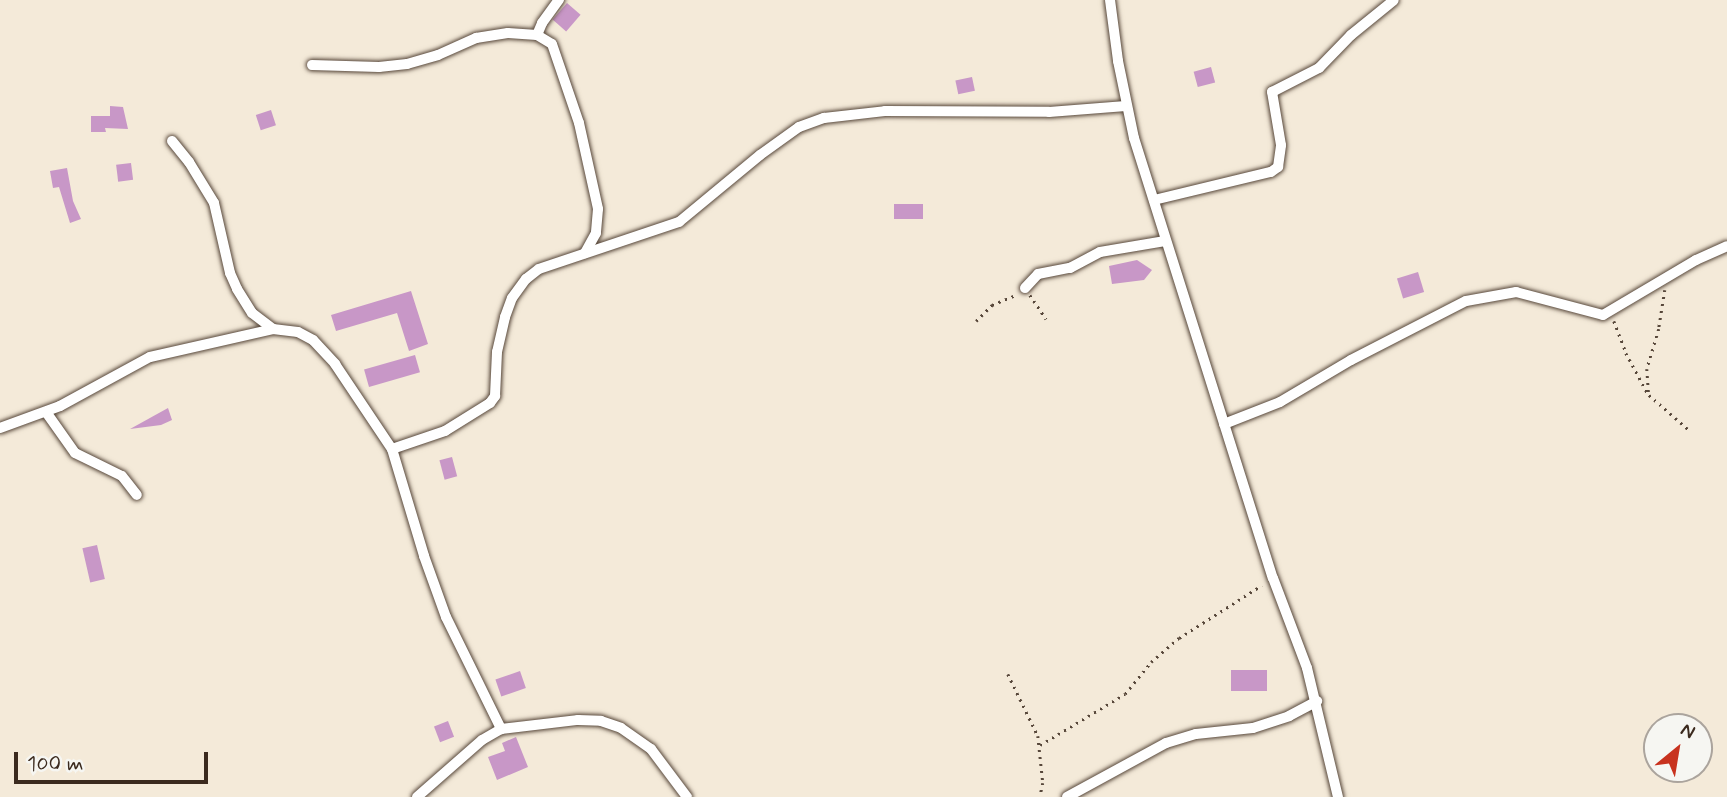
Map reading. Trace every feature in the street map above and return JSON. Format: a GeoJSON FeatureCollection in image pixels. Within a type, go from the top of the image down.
{"type":"FeatureCollection","features":[{"type":"Feature","properties":{"kind":"street"},"geometry":{"type":"LineString","coordinates":[[537,35],[542,23],[559,0]]}},
{"type":"Feature","properties":{"kind":"street"},"geometry":{"type":"LineString","coordinates":[[1110,0],[1126,106],[1273,578],[1317,701],[1338,797]]}},
{"type":"Feature","properties":{"kind":"street"},"geometry":{"type":"LineString","coordinates":[[1154,200],[1271,172],[1278,167],[1281,145],[1272,92],[1319,68],[1351,35],[1394,0]]}},
{"type":"Feature","properties":{"kind":"street"},"geometry":{"type":"LineString","coordinates":[[312,65],[397,65],[439,55],[476,38],[523,32],[537,35],[551,44],[559,62],[595,192],[599,223],[585,253]]}},
{"type":"Feature","properties":{"kind":"street"},"geometry":{"type":"LineString","coordinates":[[392,449],[444,431],[491,403],[496,384],[497,352],[512,298],[526,279],[539,269],[679,222],[799,127],[824,118],[885,111],[1049,112],[1126,106]]}},
{"type":"Feature","properties":{"kind":"street"},"geometry":{"type":"LineString","coordinates":[[172,141],[190,162],[214,203],[230,273],[253,313],[273,329]]}},
{"type":"Feature","properties":{"kind":"street"},"geometry":{"type":"LineString","coordinates":[[1025,288],[1038,274],[1070,268],[1090,256],[1166,241]]}},
{"type":"Feature","properties":{"kind":"street"},"geometry":{"type":"LineString","coordinates":[[1224,424],[1280,402],[1350,360],[1466,301],[1516,292],[1603,315],[1727,246]]}},
{"type":"Feature","properties":{"kind":"street"},"geometry":{"type":"LineString","coordinates":[[247,334],[252,327],[253,313]]}},
{"type":"Feature","properties":{"kind":"street"},"geometry":{"type":"LineString","coordinates":[[0,428],[46,412],[150,357],[273,329],[298,332],[313,340],[335,364],[392,449],[424,556],[446,617],[501,729]]}},
{"type":"Feature","properties":{"kind":"street"},"geometry":{"type":"LineString","coordinates":[[46,412],[75,453],[122,476],[138,495]]}},
{"type":"Feature","properties":{"kind":"street"},"geometry":{"type":"LineString","coordinates":[[1067,797],[1166,743],[1196,734],[1253,728],[1289,716],[1317,701]]}},
{"type":"Feature","properties":{"kind":"street"},"geometry":{"type":"LineString","coordinates":[[417,797],[482,740],[501,729],[578,720],[601,721],[621,728],[651,749],[687,797]]}},
{"type":"Feature","properties":{"kind":"path"},"geometry":{"type":"LineString","coordinates":[[1649,395],[1647,369],[1659,329],[1668,277]]}},
{"type":"Feature","properties":{"kind":"path"},"geometry":{"type":"LineString","coordinates":[[976,321],[992,305],[1012,298],[1025,288],[1046,319]]}},
{"type":"Feature","properties":{"kind":"path"},"geometry":{"type":"LineString","coordinates":[[1613,311],[1626,353],[1649,395],[1688,429]]}},
{"type":"Feature","properties":{"kind":"path"},"geometry":{"type":"LineString","coordinates":[[1040,745],[1125,694],[1151,662],[1179,638],[1273,578]]}},
{"type":"Feature","properties":{"kind":"path"},"geometry":{"type":"LineString","coordinates":[[1008,674],[1040,745],[1043,783],[1040,797]]}},
{"type":"Feature","properties":{"kind":"building"},"geometry":{"type":"Polygon","coordinates":[[[567,3],[581,15],[566,31],[553,20],[567,3]]]}},
{"type":"Feature","properties":{"kind":"building"},"geometry":{"type":"Polygon","coordinates":[[[1211,67],[1215,82],[1198,87],[1194,72],[1211,67]]]}},
{"type":"Feature","properties":{"kind":"building"},"geometry":{"type":"Polygon","coordinates":[[[972,77],[975,91],[958,94],[955,81],[972,77]]]}},
{"type":"Feature","properties":{"kind":"building"},"geometry":{"type":"Polygon","coordinates":[[[110,106],[123,107],[128,129],[105,128],[106,132],[91,132],[91,116],[110,116],[110,106]]]}},
{"type":"Feature","properties":{"kind":"building"},"geometry":{"type":"Polygon","coordinates":[[[271,110],[276,125],[261,130],[256,115],[271,110]]]}},
{"type":"Feature","properties":{"kind":"building"},"geometry":{"type":"Polygon","coordinates":[[[131,163],[133,180],[118,182],[116,165],[131,163]]]}},
{"type":"Feature","properties":{"kind":"building"},"geometry":{"type":"Polygon","coordinates":[[[67,168],[73,201],[81,219],[70,223],[59,187],[53,188],[50,171],[67,168]]]}},
{"type":"Feature","properties":{"kind":"building"},"geometry":{"type":"Polygon","coordinates":[[[894,204],[923,204],[923,219],[894,219],[894,204]]]}},
{"type":"Feature","properties":{"kind":"building"},"geometry":{"type":"Polygon","coordinates":[[[1137,260],[1152,270],[1144,280],[1112,284],[1109,266],[1137,260]]]}},
{"type":"Feature","properties":{"kind":"building"},"geometry":{"type":"Polygon","coordinates":[[[1418,272],[1424,292],[1403,299],[1397,278],[1418,272]]]}},
{"type":"Feature","properties":{"kind":"building"},"geometry":{"type":"Polygon","coordinates":[[[411,291],[428,344],[409,351],[397,313],[336,331],[331,315],[411,291]]]}},
{"type":"Feature","properties":{"kind":"building"},"geometry":{"type":"Polygon","coordinates":[[[415,355],[420,372],[369,387],[364,370],[415,355]]]}},
{"type":"Feature","properties":{"kind":"building"},"geometry":{"type":"Polygon","coordinates":[[[168,408],[172,420],[161,425],[130,429],[168,408]]]}},
{"type":"Feature","properties":{"kind":"building"},"geometry":{"type":"Polygon","coordinates":[[[452,457],[457,476],[445,480],[439,460],[452,457]]]}},
{"type":"Feature","properties":{"kind":"building"},"geometry":{"type":"Polygon","coordinates":[[[97,545],[105,579],[90,582],[82,548],[97,545]]]}},
{"type":"Feature","properties":{"kind":"building"},"geometry":{"type":"Polygon","coordinates":[[[1231,670],[1267,670],[1267,691],[1231,691],[1231,670]]]}},
{"type":"Feature","properties":{"kind":"building"},"geometry":{"type":"Polygon","coordinates":[[[520,671],[526,688],[501,696],[495,679],[520,671]]]}},
{"type":"Feature","properties":{"kind":"building"},"geometry":{"type":"Polygon","coordinates":[[[448,721],[454,737],[440,742],[434,726],[448,721]]]}},
{"type":"Feature","properties":{"kind":"building"},"geometry":{"type":"Polygon","coordinates":[[[516,737],[528,767],[497,780],[488,757],[505,751],[502,743],[516,737]]]}}]}
